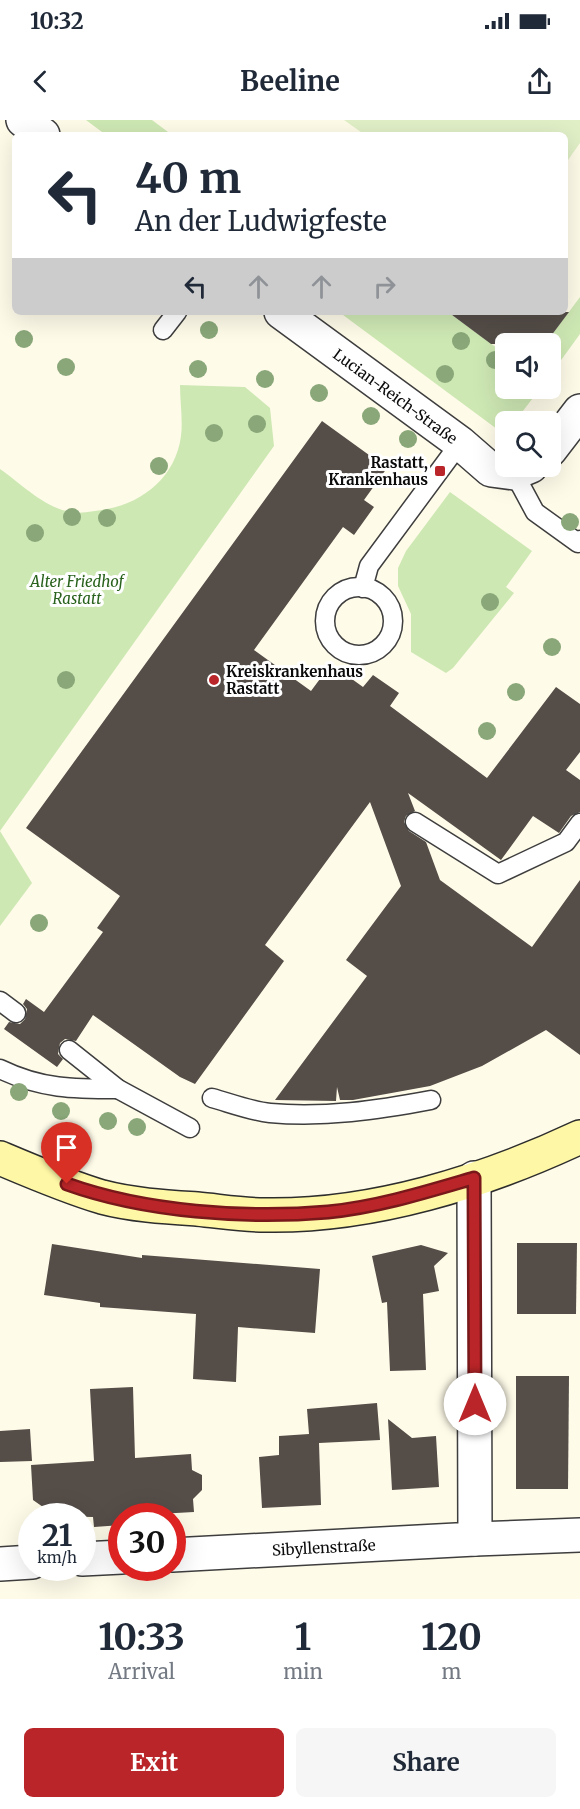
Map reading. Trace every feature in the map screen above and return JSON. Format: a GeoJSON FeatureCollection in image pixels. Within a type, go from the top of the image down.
{"type":"FeatureCollection","features":[{"type":"Feature","properties":{"kind":"street"},"geometry":{"type":"LineString","coordinates":[[23,120],[39,132]]}},
{"type":"Feature","properties":{"kind":"street","name":"Lucian-Reich-Straße"},"geometry":{"type":"LineString","coordinates":[[285,315],[460,443],[491,470],[495,470]]}},
{"type":"Feature","properties":{"kind":"street"},"geometry":{"type":"LineString","coordinates":[[561,436],[580,411]]}},
{"type":"Feature","properties":{"kind":"street"},"geometry":{"type":"LineString","coordinates":[[0,1158],[103,1197],[180,1208],[265,1215],[330,1212],[398,1200],[542,1155],[580,1137]]}},
{"type":"Feature","properties":{"kind":"street"},"geometry":{"type":"LineString","coordinates":[[474,1178],[475,1539]]}},
{"type":"Feature","properties":{"kind":"street","name":"Sibyllenstraße"},"geometry":{"type":"LineString","coordinates":[[186,1554],[580,1535]]}},
{"type":"Feature","properties":{"kind":"street"},"geometry":{"type":"LineString","coordinates":[[0,1564],[18,1563]]}},
{"type":"Feature","properties":{"kind":"lane"},"geometry":{"type":"LineString","coordinates":[[163,330],[175,315]]}},
{"type":"Feature","properties":{"kind":"lane"},"geometry":{"type":"LineString","coordinates":[[363,588],[369,566],[460,443]]}},
{"type":"Feature","properties":{"kind":"lane"},"geometry":{"type":"LineString","coordinates":[[524,477],[535,512],[578,543],[580,540]]}},
{"type":"Feature","properties":{"kind":"lane"},"geometry":{"type":"LineString","coordinates":[[415,822],[498,874],[566,842],[580,823]]}},
{"type":"Feature","properties":{"kind":"lane"},"geometry":{"type":"LineString","coordinates":[[0,1001],[16,1013]]}},
{"type":"Feature","properties":{"kind":"lane"},"geometry":{"type":"LineString","coordinates":[[69,1050],[118,1089],[190,1128]]}},
{"type":"Feature","properties":{"kind":"lane"},"geometry":{"type":"LineString","coordinates":[[0,1069],[39,1085],[71,1089],[118,1089]]}},
{"type":"Feature","properties":{"kind":"lane"},"geometry":{"type":"LineString","coordinates":[[212,1098],[268,1113],[324,1114],[380,1110],[431,1100]]}},
{"type":"Feature","properties":{"kind":"green space"},"geometry":{"type":"Polygon","coordinates":[[[86,120],[152,120],[168,132],[102,132],[86,120]]]}},
{"type":"Feature","properties":{"kind":"green space"},"geometry":{"type":"Polygon","coordinates":[[[344,120],[580,120],[580,143],[568,160],[568,132],[361,132],[344,120]]]}},
{"type":"Feature","properties":{"kind":"green space"},"geometry":{"type":"Polygon","coordinates":[[[580,297],[580,334],[561,360],[561,333],[553,333],[580,297]]]}},
{"type":"Feature","properties":{"kind":"green space"},"geometry":{"type":"Polygon","coordinates":[[[343,315],[452,315],[495,347],[495,399],[532,399],[523,411],[495,411],[495,428],[343,315]]]}},
{"type":"Feature","properties":{"kind":"green space","name":"Alter Friedhof Rastatt"},"geometry":{"type":"Polygon","coordinates":[[[180,385],[245,387],[270,408],[274,446],[0,831],[0,469],[40,499],[66,511],[92,512],[134,500],[156,484],[173,463],[182,430],[180,385]]]}},
{"type":"Feature","properties":{"kind":"green space"},"geometry":{"type":"Polygon","coordinates":[[[450,492],[532,551],[506,587],[514,593],[453,668],[446,673],[411,652],[411,614],[398,586],[398,568],[406,551],[450,492]]]}},
{"type":"Feature","properties":{"kind":"green space"},"geometry":{"type":"Polygon","coordinates":[[[0,831],[32,883],[0,926],[0,831]]]}},
{"type":"Feature","properties":{"kind":"building"},"geometry":{"type":"Polygon","coordinates":[[[452,315],[567,315],[553,333],[495,333],[495,344],[491,344],[452,315]]]}},
{"type":"Feature","properties":{"kind":"building"},"geometry":{"type":"Polygon","coordinates":[[[322,421],[387,468],[364,500],[374,507],[354,535],[343,527],[254,650],[311,691],[331,664],[363,687],[373,675],[399,693],[390,706],[487,778],[556,687],[580,704],[580,752],[566,770],[580,780],[580,812],[571,816],[559,833],[533,816],[501,860],[408,793],[415,811],[406,816],[404,822],[409,831],[426,842],[440,880],[532,947],[580,880],[580,1055],[546,1030],[482,1066],[430,1086],[353,1100],[340,1100],[337,1087],[336,1101],[275,1100],[367,976],[346,960],[401,886],[370,802],[265,945],[284,961],[195,1084],[180,1077],[93,1015],[76,1041],[65,1039],[60,1043],[58,1054],[63,1059],[57,1067],[4,1029],[9,1022],[20,1024],[25,1019],[27,1009],[23,1004],[26,999],[44,1012],[103,932],[97,928],[120,896],[26,828],[322,421]]]}},
{"type":"Feature","properties":{"kind":"building"},"geometry":{"type":"Polygon","coordinates":[[[517,1243],[577,1243],[576,1314],[517,1314],[517,1243]]]}},
{"type":"Feature","properties":{"kind":"building"},"geometry":{"type":"Polygon","coordinates":[[[52,1244],[142,1258],[142,1255],[320,1269],[315,1333],[238,1327],[236,1382],[193,1379],[196,1314],[100,1307],[100,1303],[44,1295],[52,1244]]]}},
{"type":"Feature","properties":{"kind":"building"},"geometry":{"type":"Polygon","coordinates":[[[421,1245],[448,1253],[434,1266],[439,1291],[423,1294],[426,1370],[390,1371],[387,1302],[382,1303],[372,1256],[421,1245]]]}},
{"type":"Feature","properties":{"kind":"building"},"geometry":{"type":"Polygon","coordinates":[[[516,1376],[569,1376],[568,1489],[516,1489],[516,1376]]]}},
{"type":"Feature","properties":{"kind":"building"},"geometry":{"type":"Polygon","coordinates":[[[133,1387],[135,1458],[191,1454],[192,1470],[202,1475],[202,1490],[193,1499],[194,1512],[186,1512],[186,1503],[108,1503],[108,1526],[96,1527],[96,1503],[37,1503],[33,1500],[31,1465],[94,1461],[90,1389],[133,1387]]]}},
{"type":"Feature","properties":{"kind":"building"},"geometry":{"type":"Polygon","coordinates":[[[377,1403],[380,1440],[319,1443],[321,1505],[262,1508],[259,1457],[279,1455],[279,1436],[309,1434],[307,1409],[377,1403]]]}},
{"type":"Feature","properties":{"kind":"building"},"geometry":{"type":"Polygon","coordinates":[[[388,1419],[412,1438],[436,1436],[439,1487],[392,1490],[388,1419]]]}},
{"type":"Feature","properties":{"kind":"building"},"geometry":{"type":"Polygon","coordinates":[[[30,1429],[32,1461],[0,1462],[0,1431],[30,1429]]]}},
{"type":"Feature","properties":{"kind":"place","name":"Rastatt, Krankenhaus"},"geometry":{"type":"Point","coordinates":[440,471]}},
{"type":"Feature","properties":{"kind":"place","name":"Kreiskrankenhaus Rastatt"},"geometry":{"type":"Point","coordinates":[214,680]}},
{"type":"Feature","properties":{"kind":"route"},"geometry":{"type":"LineString","coordinates":[[67,1184],[103,1197],[180,1208],[265,1215],[330,1212],[398,1200],[474,1178],[475,1404]]}}]}
